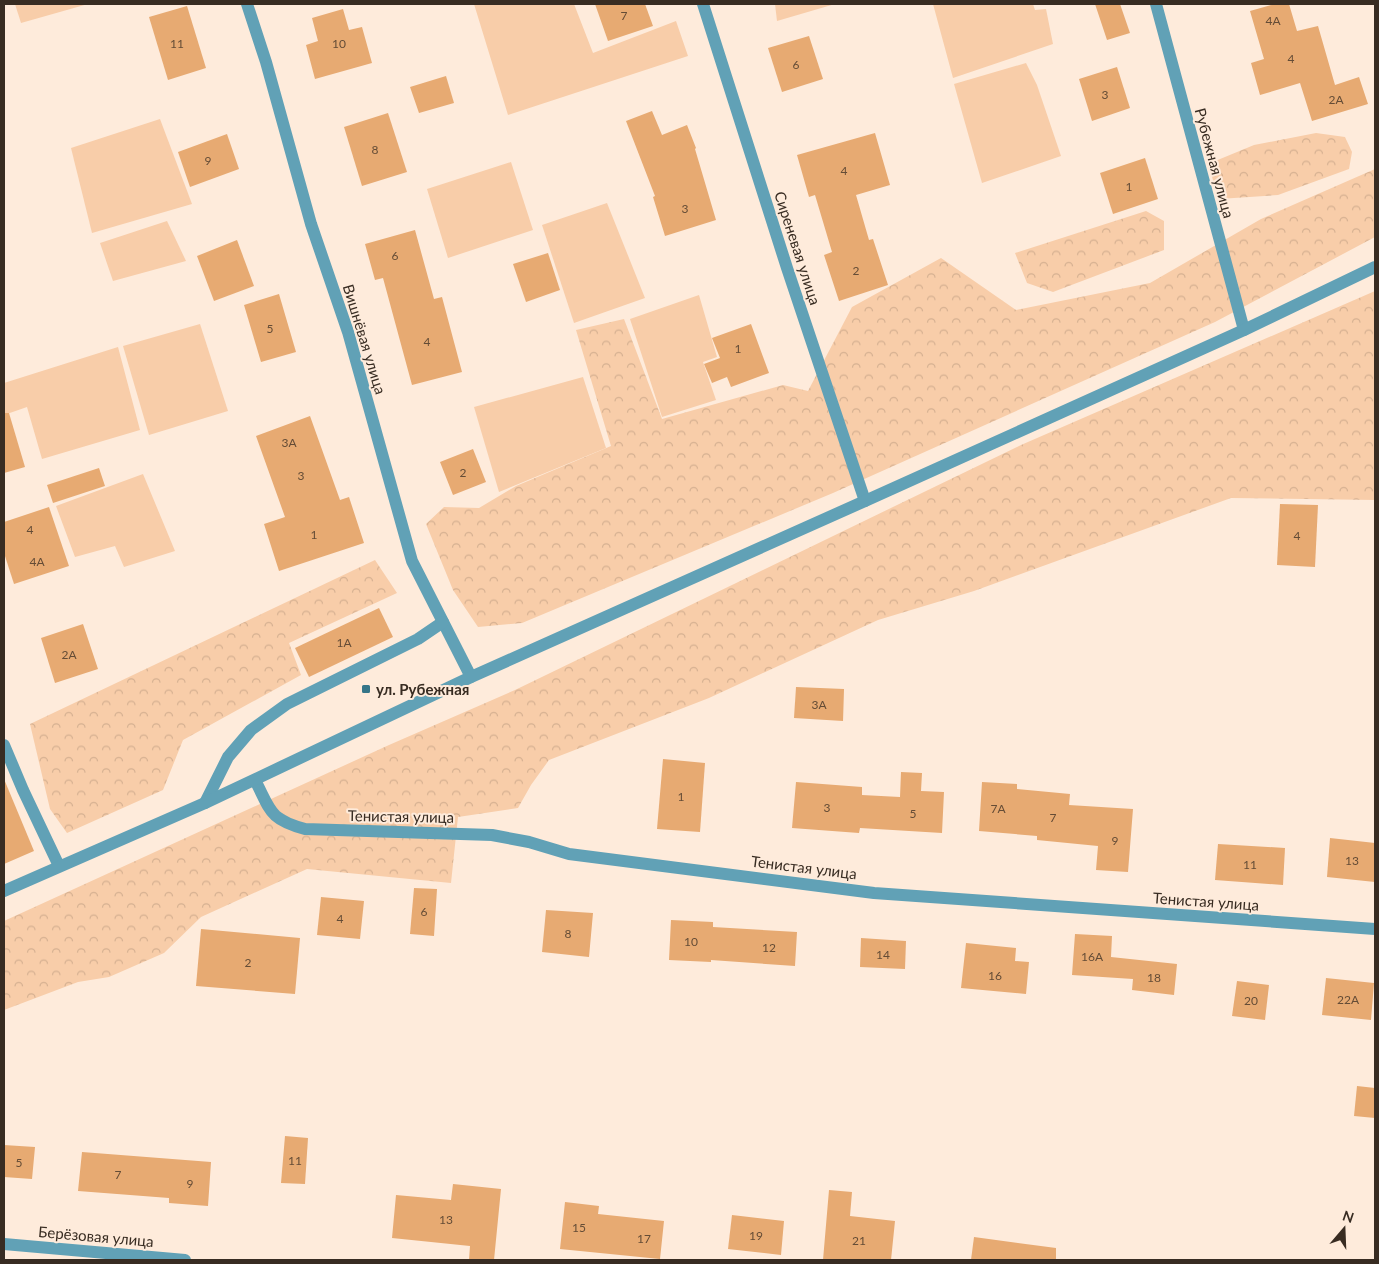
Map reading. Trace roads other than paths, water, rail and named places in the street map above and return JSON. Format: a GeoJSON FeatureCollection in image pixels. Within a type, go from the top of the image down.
{"type":"FeatureCollection","features":[{"type":"Feature","properties":{"kind":"street","name":"Вишнёвая улица"},"geometry":{"type":"LineString","coordinates":[[247,4],[266,62],[311,224],[348,332],[412,561],[471,677]]}},
{"type":"Feature","properties":{"kind":"street","name":"Сиреневая улица"},"geometry":{"type":"LineString","coordinates":[[703,4],[787,268],[865,502]]}},
{"type":"Feature","properties":{"kind":"street","name":"Рубежная улица"},"geometry":{"type":"LineString","coordinates":[[1156,4],[1244,330]]}},
{"type":"Feature","properties":{"kind":"street"},"geometry":{"type":"LineString","coordinates":[[4,891],[205,803],[471,677],[865,502],[1244,330],[1375,267]]}},
{"type":"Feature","properties":{"kind":"street"},"geometry":{"type":"LineString","coordinates":[[205,803],[228,757],[252,730],[287,704],[418,639],[443,622]]}},
{"type":"Feature","properties":{"kind":"street"},"geometry":{"type":"LineString","coordinates":[[4,745],[59,866]]}},
{"type":"Feature","properties":{"kind":"street","name":"Тенистая улица"},"geometry":{"type":"LineString","coordinates":[[255,780],[273,814],[286,824],[305,829],[492,835],[530,842],[569,854],[874,893],[1375,929]]}},
{"type":"Feature","properties":{"kind":"street","name":"Берёзовая улица"},"geometry":{"type":"LineString","coordinates":[[4,1244],[185,1260]]}},
{"type":"Feature","properties":{"kind":"place","name":"ул. Рубежная"},"geometry":{"type":"Point","coordinates":[366,689]}}]}
